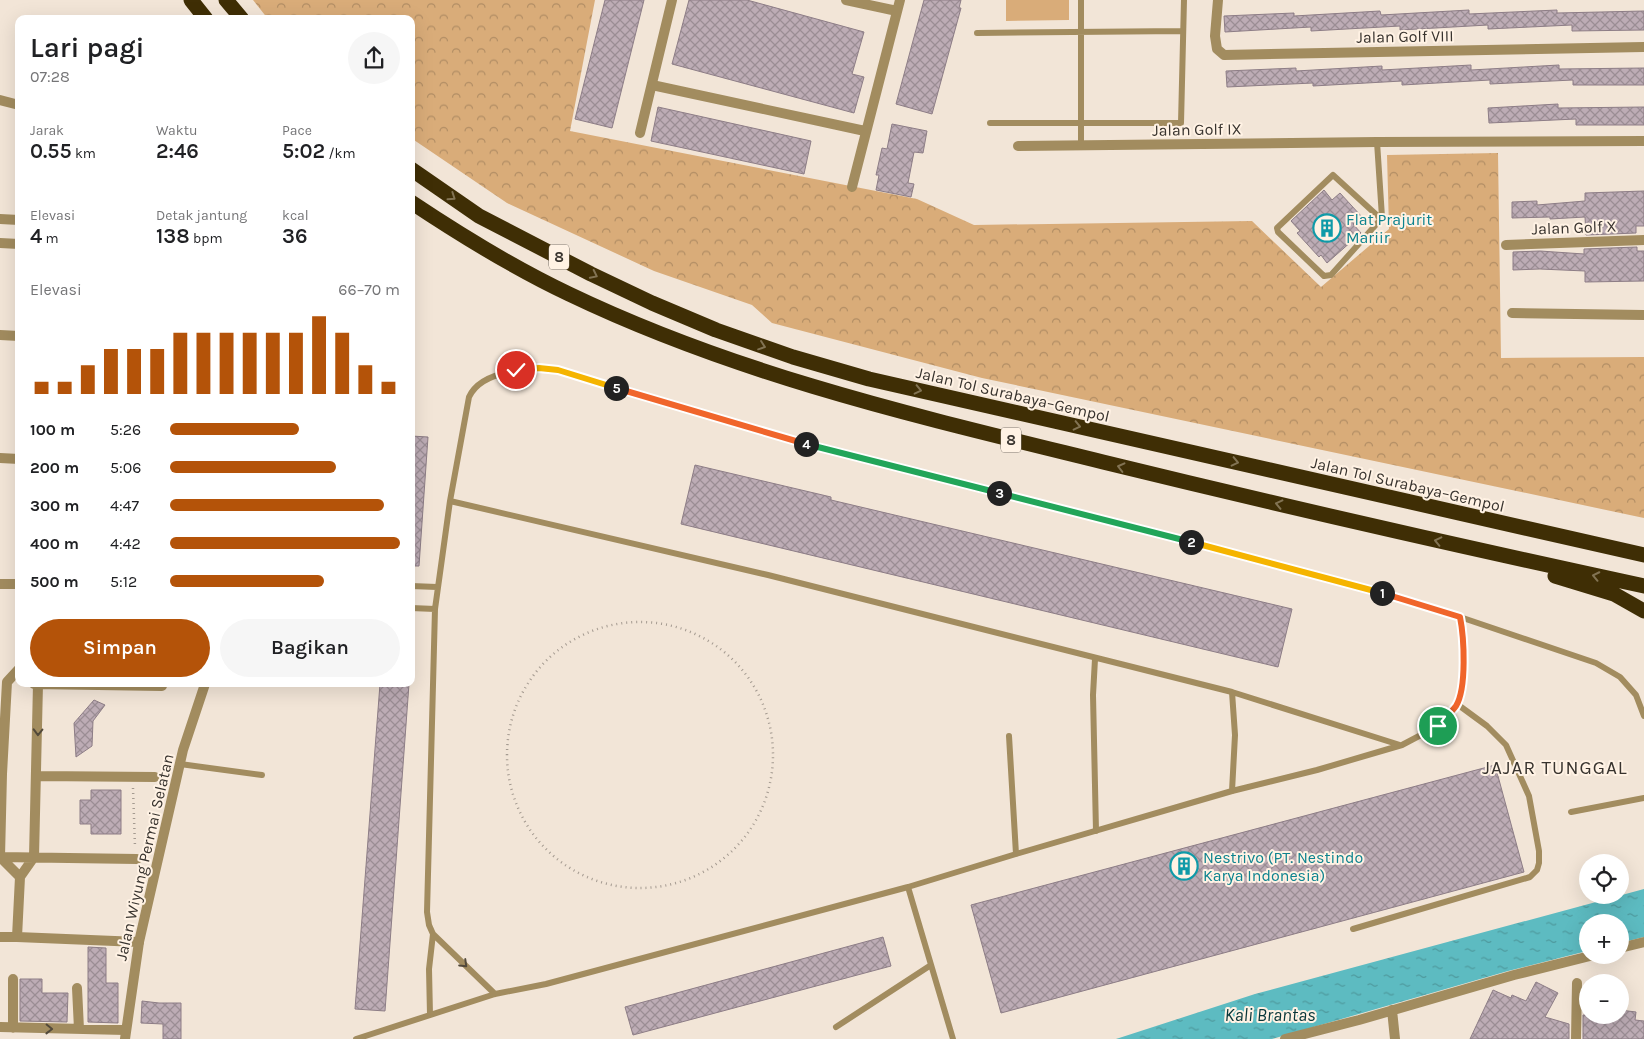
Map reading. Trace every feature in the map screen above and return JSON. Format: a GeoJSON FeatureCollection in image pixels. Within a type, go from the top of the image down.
{"type":"FeatureCollection","features":[{"type":"Feature","properties":{"kind":"highway"},"geometry":{"type":"LineString","coordinates":[[191,0],[203,15]]}},
{"type":"Feature","properties":{"kind":"highway"},"geometry":{"type":"LineString","coordinates":[[226,0],[239,15]]}},
{"type":"Feature","properties":{"kind":"highway","name":"Jalan Tol Surabaya–Gempol"},"geometry":{"type":"LineString","coordinates":[[415,172],[480,216],[591,274],[652,303],[716,330],[793,357],[869,379],[1644,555]]}},
{"type":"Feature","properties":{"kind":"highway","name":"8"},"geometry":{"type":"LineString","coordinates":[[415,205],[465,238],[602,310],[756,370],[830,393],[1171,479],[1458,546],[1644,586]]}},
{"type":"Feature","properties":{"kind":"highway"},"geometry":{"type":"LineString","coordinates":[[1513,526],[1644,550]]}},
{"type":"Feature","properties":{"kind":"highway"},"geometry":{"type":"LineString","coordinates":[[1458,546],[1614,594],[1644,611]]}},
{"type":"Feature","properties":{"kind":"street"},"geometry":{"type":"LineString","coordinates":[[640,133],[672,0]]}},
{"type":"Feature","properties":{"kind":"street"},"geometry":{"type":"LineString","coordinates":[[846,0],[897,12]]}},
{"type":"Feature","properties":{"kind":"street"},"geometry":{"type":"LineString","coordinates":[[852,187],[900,0]]}},
{"type":"Feature","properties":{"kind":"street","name":"Jalan Golf VIII"},"geometry":{"type":"LineString","coordinates":[[1218,0],[1215,36],[1217,49],[1224,54],[1644,47]]}},
{"type":"Feature","properties":{"kind":"street"},"geometry":{"type":"LineString","coordinates":[[652,85],[865,131]]}},
{"type":"Feature","properties":{"kind":"street"},"geometry":{"type":"LineString","coordinates":[[0,100],[15,104]]}},
{"type":"Feature","properties":{"kind":"street","name":"Jalan Golf IX"},"geometry":{"type":"LineString","coordinates":[[1018,146],[1377,142],[1644,142]]}},
{"type":"Feature","properties":{"kind":"street"},"geometry":{"type":"LineString","coordinates":[[0,219],[15,220]]}},
{"type":"Feature","properties":{"kind":"street","name":"Jalan Golf X"},"geometry":{"type":"LineString","coordinates":[[1506,244],[1644,240]]}},
{"type":"Feature","properties":{"kind":"street"},"geometry":{"type":"LineString","coordinates":[[0,243],[15,244]]}},
{"type":"Feature","properties":{"kind":"street"},"geometry":{"type":"LineString","coordinates":[[1512,313],[1644,315]]}},
{"type":"Feature","properties":{"kind":"street"},"geometry":{"type":"LineString","coordinates":[[0,335],[15,336]]}},
{"type":"Feature","properties":{"kind":"street"},"geometry":{"type":"LineString","coordinates":[[0,458],[15,459]]}},
{"type":"Feature","properties":{"kind":"street"},"geometry":{"type":"LineString","coordinates":[[0,584],[15,584]]}},
{"type":"Feature","properties":{"kind":"street"},"geometry":{"type":"LineString","coordinates":[[15,672],[3,681],[0,857],[20,877]]}},
{"type":"Feature","properties":{"kind":"street"},"geometry":{"type":"LineString","coordinates":[[17,937],[20,877],[34,857],[38,687]]}},
{"type":"Feature","properties":{"kind":"street","name":"Jalan Wiyung Permai Selatan"},"geometry":{"type":"LineString","coordinates":[[116,1034],[183,750],[204,687]]}},
{"type":"Feature","properties":{"kind":"street"},"geometry":{"type":"LineString","coordinates":[[37,776],[155,777]]}},
{"type":"Feature","properties":{"kind":"street"},"geometry":{"type":"LineString","coordinates":[[0,857],[136,859]]}},
{"type":"Feature","properties":{"kind":"street"},"geometry":{"type":"LineString","coordinates":[[0,937],[139,942]]}},
{"type":"Feature","properties":{"kind":"street"},"geometry":{"type":"LineString","coordinates":[[1629,946],[1644,942]]}},
{"type":"Feature","properties":{"kind":"street"},"geometry":{"type":"LineString","coordinates":[[1285,1039],[1579,959]]}},
{"type":"Feature","properties":{"kind":"street"},"geometry":{"type":"LineString","coordinates":[[13,979],[13,1028]]}},
{"type":"Feature","properties":{"kind":"street"},"geometry":{"type":"LineString","coordinates":[[1576,1039],[1577,983]]}},
{"type":"Feature","properties":{"kind":"street"},"geometry":{"type":"LineString","coordinates":[[77,988],[79,1029]]}},
{"type":"Feature","properties":{"kind":"street"},"geometry":{"type":"LineString","coordinates":[[1392,1010],[1395,1039]]}},
{"type":"Feature","properties":{"kind":"street"},"geometry":{"type":"LineString","coordinates":[[0,1028],[79,1029],[116,1034]]}},
{"type":"Feature","properties":{"kind":"lane"},"geometry":{"type":"LineString","coordinates":[[1081,0],[1081,145]]}},
{"type":"Feature","properties":{"kind":"lane"},"geometry":{"type":"LineString","coordinates":[[990,123],[1181,122],[1184,0]]}},
{"type":"Feature","properties":{"kind":"lane"},"geometry":{"type":"LineString","coordinates":[[977,33],[1183,31]]}},
{"type":"Feature","properties":{"kind":"lane"},"geometry":{"type":"LineString","coordinates":[[1377,142],[1381,219],[1330,275],[1324,276],[1284,239],[1277,228],[1333,175],[1381,219]]}},
{"type":"Feature","properties":{"kind":"lane"},"geometry":{"type":"LineString","coordinates":[[495,994],[433,934],[429,925],[427,912],[435,609],[450,501],[469,397],[473,389],[480,382],[516,370],[539,368],[558,370],[794,442],[1137,527],[1298,570],[1460,617],[1596,663],[1620,677],[1636,695],[1644,716]]}},
{"type":"Feature","properties":{"kind":"lane"},"geometry":{"type":"LineString","coordinates":[[450,501],[768,575],[1232,692],[1402,745]]}},
{"type":"Feature","properties":{"kind":"lane"},"geometry":{"type":"LineString","coordinates":[[415,586],[437,587]]}},
{"type":"Feature","properties":{"kind":"lane"},"geometry":{"type":"LineString","coordinates":[[415,608],[435,609]]}},
{"type":"Feature","properties":{"kind":"lane"},"geometry":{"type":"LineString","coordinates":[[356,1039],[495,994],[546,984],[908,887],[1232,791],[1317,770],[1402,745],[1438,726],[1457,704],[1462,682],[1463,659],[1463,634],[1460,617]]}},
{"type":"Feature","properties":{"kind":"lane"},"geometry":{"type":"LineString","coordinates":[[1095,658],[1096,831]]}},
{"type":"Feature","properties":{"kind":"lane"},"geometry":{"type":"LineString","coordinates":[[1232,692],[1235,735],[1232,791]]}},
{"type":"Feature","properties":{"kind":"lane"},"geometry":{"type":"LineString","coordinates":[[1353,929],[1530,877],[1537,870],[1539,852],[1529,796],[1506,745],[1487,726],[1457,704]]}},
{"type":"Feature","properties":{"kind":"lane"},"geometry":{"type":"LineString","coordinates":[[1008,736],[1016,854]]}},
{"type":"Feature","properties":{"kind":"lane"},"geometry":{"type":"LineString","coordinates":[[180,764],[262,776]]}},
{"type":"Feature","properties":{"kind":"lane"},"geometry":{"type":"LineString","coordinates":[[1571,812],[1644,798]]}},
{"type":"Feature","properties":{"kind":"lane"},"geometry":{"type":"LineString","coordinates":[[908,887],[953,1039]]}},
{"type":"Feature","properties":{"kind":"lane"},"geometry":{"type":"LineString","coordinates":[[430,1015],[429,970],[433,934]]}},
{"type":"Feature","properties":{"kind":"lane"},"geometry":{"type":"LineString","coordinates":[[836,1027],[931,965]]}},
{"type":"Feature","properties":{"kind":"path"},"geometry":{"type":"LineString","coordinates":[[636,622],[661,623],[686,630],[709,640],[730,656],[748,675],[761,697],[770,722],[774,748],[772,775],[766,800],[754,824],[738,845],[718,862],[696,875],[670,884],[644,888],[618,886],[592,879],[569,867],[548,851],[531,831],[518,808],[509,783],[506,757],[508,731],[516,705],[528,682],[544,662],[564,646],[586,633],[610,625],[636,622]]}},
{"type":"Feature","properties":{"kind":"path"},"geometry":{"type":"LineString","coordinates":[[133,776],[136,859]]}},
{"type":"Feature","properties":{"kind":"green space"},"geometry":{"type":"Polygon","coordinates":[[[253,0],[595,0],[570,131],[917,199],[974,225],[1252,221],[1321,287],[1389,229],[1387,155],[1498,153],[1501,358],[1644,357],[1644,518],[982,378],[772,323],[752,305],[654,271],[507,203],[415,141],[415,15],[265,15],[253,0]]]}},
{"type":"Feature","properties":{"kind":"green space"},"geometry":{"type":"Polygon","coordinates":[[[1006,0],[1069,0],[1069,20],[1006,21],[1006,0]]]}},
{"type":"Feature","properties":{"kind":"water","name":"Kali Brantas"},"geometry":{"type":"Polygon","coordinates":[[[1644,889],[1644,937],[1629,941],[1629,914],[1579,914],[1579,953],[1508,971],[1272,1039],[1116,1039],[1255,994],[1588,904],[1629,904],[1629,893],[1644,889]]]}},
{"type":"Feature","properties":{"kind":"building"},"geometry":{"type":"Polygon","coordinates":[[[605,0],[644,0],[612,128],[575,119],[605,0]]]}},
{"type":"Feature","properties":{"kind":"building"},"geometry":{"type":"Polygon","coordinates":[[[689,0],[747,0],[864,32],[852,74],[864,77],[854,113],[672,64],[689,0]]]}},
{"type":"Feature","properties":{"kind":"building"},"geometry":{"type":"Polygon","coordinates":[[[924,0],[961,0],[959,8],[961,8],[932,114],[896,104],[924,0]]]}},
{"type":"Feature","properties":{"kind":"building"},"geometry":{"type":"Polygon","coordinates":[[[1469,10],[1469,14],[1557,10],[1557,13],[1644,11],[1644,30],[1572,31],[1572,25],[1488,29],[1488,25],[1400,30],[1400,26],[1311,31],[1311,27],[1225,32],[1224,16],[1294,13],[1294,16],[1380,11],[1381,15],[1469,10]]]}},
{"type":"Feature","properties":{"kind":"building"},"geometry":{"type":"Polygon","coordinates":[[[1471,65],[1471,70],[1559,65],[1559,69],[1644,68],[1644,85],[1573,85],[1573,80],[1490,84],[1490,80],[1402,85],[1402,81],[1313,86],[1313,83],[1227,87],[1226,71],[1296,68],[1296,71],[1382,66],[1382,70],[1471,65]]]}},
{"type":"Feature","properties":{"kind":"building"},"geometry":{"type":"Polygon","coordinates":[[[1558,104],[1558,108],[1644,107],[1644,125],[1576,125],[1576,119],[1489,123],[1488,108],[1558,104]]]}},
{"type":"Feature","properties":{"kind":"building"},"geometry":{"type":"Polygon","coordinates":[[[658,107],[811,141],[804,174],[651,141],[658,107]]]}},
{"type":"Feature","properties":{"kind":"building"},"geometry":{"type":"Polygon","coordinates":[[[892,124],[927,131],[923,153],[914,152],[908,183],[914,184],[911,197],[876,190],[879,175],[876,175],[882,148],[887,149],[892,124]]]}},
{"type":"Feature","properties":{"kind":"building","name":"Flat Prajurit Mariir"},"geometry":{"type":"Polygon","coordinates":[[[1324,190],[1332,200],[1340,193],[1362,217],[1353,224],[1361,233],[1327,263],[1297,233],[1300,231],[1291,221],[1324,190]]]}},
{"type":"Feature","properties":{"kind":"building"},"geometry":{"type":"Polygon","coordinates":[[[1644,191],[1644,226],[1636,226],[1636,233],[1586,235],[1585,217],[1550,219],[1550,217],[1512,218],[1512,202],[1537,201],[1537,205],[1585,201],[1585,193],[1644,191]]]}},
{"type":"Feature","properties":{"kind":"building"},"geometry":{"type":"Polygon","coordinates":[[[1637,247],[1637,251],[1644,251],[1644,281],[1585,282],[1585,271],[1513,270],[1513,252],[1540,251],[1584,254],[1584,249],[1637,247]]]}},
{"type":"Feature","properties":{"kind":"building"},"geometry":{"type":"Polygon","coordinates":[[[415,436],[428,437],[419,566],[415,566],[415,436]]]}},
{"type":"Feature","properties":{"kind":"building"},"geometry":{"type":"Polygon","coordinates":[[[695,465],[831,497],[831,500],[1292,609],[1278,667],[681,524],[695,465]]]}},
{"type":"Feature","properties":{"kind":"building"},"geometry":{"type":"Polygon","coordinates":[[[380,687],[409,687],[385,1011],[355,1009],[380,687]]]}},
{"type":"Feature","properties":{"kind":"building"},"geometry":{"type":"Polygon","coordinates":[[[94,700],[105,705],[93,721],[92,746],[76,757],[74,723],[94,700]]]}},
{"type":"Feature","properties":{"kind":"building"},"geometry":{"type":"Polygon","coordinates":[[[1495,765],[1524,872],[1001,1013],[971,905],[1495,765]]]}},
{"type":"Feature","properties":{"kind":"building"},"geometry":{"type":"Polygon","coordinates":[[[91,790],[121,790],[121,834],[91,834],[91,824],[80,824],[80,800],[91,800],[91,790]]]}},
{"type":"Feature","properties":{"kind":"building"},"geometry":{"type":"Polygon","coordinates":[[[883,937],[891,966],[633,1035],[625,1007],[883,937]]]}},
{"type":"Feature","properties":{"kind":"building"},"geometry":{"type":"Polygon","coordinates":[[[88,947],[106,948],[106,983],[118,983],[118,1023],[88,1022],[88,947]]]}},
{"type":"Feature","properties":{"kind":"building"},"geometry":{"type":"Polygon","coordinates":[[[20,979],[42,979],[42,993],[68,993],[67,1022],[20,1021],[20,979]]]}},
{"type":"Feature","properties":{"kind":"building"},"geometry":{"type":"Polygon","coordinates":[[[1536,982],[1558,993],[1545,1017],[1569,1024],[1569,1039],[1470,1039],[1493,990],[1511,998],[1512,995],[1526,1001],[1536,982]]]}},
{"type":"Feature","properties":{"kind":"building"},"geometry":{"type":"Polygon","coordinates":[[[142,1001],[181,1003],[181,1039],[163,1039],[163,1024],[141,1023],[142,1001]]]}},
{"type":"Feature","properties":{"kind":"building"},"geometry":{"type":"Polygon","coordinates":[[[1629,1011],[1636,1012],[1635,1020],[1644,1021],[1644,1039],[1583,1039],[1583,1024],[1629,1024],[1629,1011]]]}},
{"type":"Feature","properties":{"kind":"place","name":"Flat Prajurit Mariir"},"geometry":{"type":"Point","coordinates":[1327,228]}},
{"type":"Feature","properties":{"kind":"place","name":"Nestrivo (PT. Nestindo Karya Indonesia)"},"geometry":{"type":"Point","coordinates":[1184,866]}},
{"type":"Feature","properties":{"kind":"district","name":"JAJAR TUNGGAL"},"geometry":{"type":"Point","coordinates":[1555,767]}},
{"type":"Feature","properties":{"kind":"route"},"geometry":{"type":"LineString","coordinates":[[516,370],[539,368],[558,370],[794,442],[1345,582],[1460,617],[1463,634],[1462,682],[1457,704],[1438,726]]}}]}
